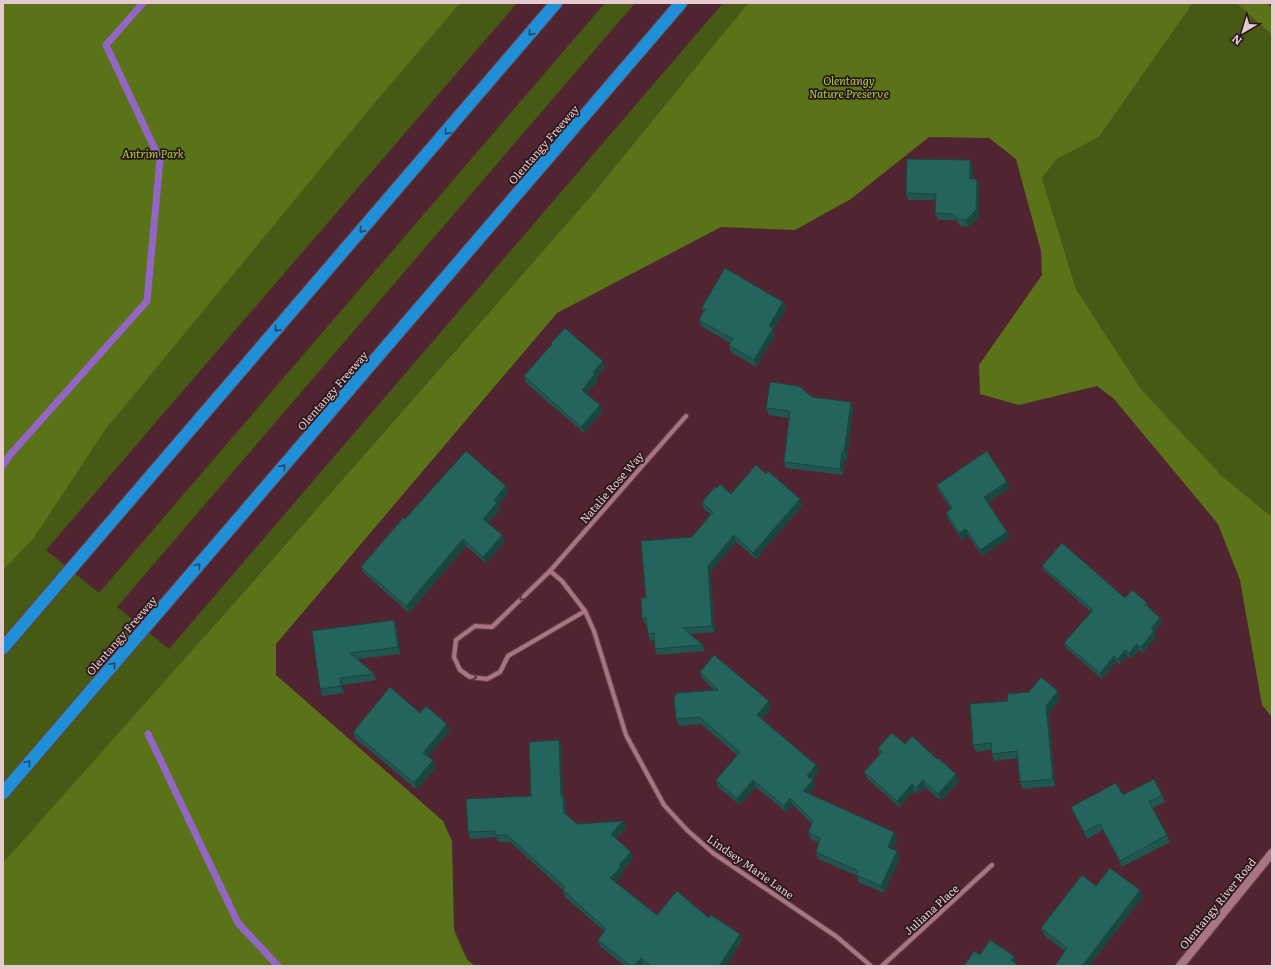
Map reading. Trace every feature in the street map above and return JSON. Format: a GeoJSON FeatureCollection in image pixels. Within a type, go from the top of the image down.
{"type":"FeatureCollection","features":[{"type":"Feature","properties":{"kind":"highway"},"geometry":{"type":"LineString","coordinates":[[3,648],[556,3]]}},
{"type":"Feature","properties":{"kind":"highway","name":"Olentangy Freeway"},"geometry":{"type":"LineString","coordinates":[[3,793],[681,3]]}},
{"type":"Feature","properties":{"kind":"main road","name":"Olentangy River Road"},"geometry":{"type":"LineString","coordinates":[[1180,966],[1272,853]]}},
{"type":"Feature","properties":{"kind":"street","name":"Natalie Rose Way"},"geometry":{"type":"LineString","coordinates":[[585,611],[508,656],[500,672],[487,679],[470,677],[460,670],[454,657],[456,640],[475,626],[492,627],[550,571],[686,416]]}},
{"type":"Feature","properties":{"kind":"street","name":"Lindsey Marie Lane"},"geometry":{"type":"LineString","coordinates":[[550,571],[562,581],[585,611],[594,631],[626,735],[664,805],[687,830],[713,853],[837,937],[871,966]]}},
{"type":"Feature","properties":{"kind":"street","name":"Juliana Place"},"geometry":{"type":"LineString","coordinates":[[882,966],[992,865]]}},
{"type":"Feature","properties":{"kind":"green space","name":"Antrim Park"},"geometry":{"type":"Polygon","coordinates":[[[3,3],[517,3],[46,550],[99,593],[605,3],[635,3],[117,607],[169,649],[723,3],[748,3],[591,196],[183,661],[423,856],[467,959],[475,966],[3,966],[3,3]]]}},
{"type":"Feature","properties":{"kind":"green space"},"geometry":{"type":"Polygon","coordinates":[[[3,3],[460,3],[372,106],[105,430],[33,539],[3,570],[3,3]]]}},
{"type":"Feature","properties":{"kind":"green space","name":"Olentangy Nature Preserve"},"geometry":{"type":"Polygon","coordinates":[[[748,3],[1193,3],[1099,137],[1057,159],[1042,178],[1076,289],[1141,389],[1221,475],[1272,517],[1272,717],[1262,705],[1240,580],[1218,524],[1114,399],[1097,386],[1019,405],[980,394],[979,365],[1042,275],[1041,251],[1016,159],[989,138],[929,137],[851,199],[795,230],[721,227],[557,313],[276,644],[276,675],[443,821],[452,841],[454,932],[467,960],[475,966],[3,966],[3,863],[235,602],[591,196],[748,3]]]}},
{"type":"Feature","properties":{"kind":"green space"},"geometry":{"type":"Polygon","coordinates":[[[1193,3],[1236,3],[1272,35],[1272,517],[1221,475],[1141,389],[1076,289],[1042,178],[1057,159],[1099,137],[1193,3]]]}},
{"type":"Feature","properties":{"kind":"green space"},"geometry":{"type":"Polygon","coordinates":[[[1236,3],[1267,3],[1272,8],[1272,35],[1236,3]]]}},
{"type":"Feature","properties":{"kind":"building"},"geometry":{"type":"Polygon","coordinates":[[[907,159],[970,160],[970,179],[977,179],[976,210],[966,220],[957,219],[953,214],[935,213],[936,194],[906,193],[907,159]]]}},
{"type":"Feature","properties":{"kind":"building"},"geometry":{"type":"Polygon","coordinates":[[[725,268],[783,302],[769,326],[773,328],[754,360],[729,345],[733,339],[699,320],[705,309],[702,307],[725,268]]]}},
{"type":"Feature","properties":{"kind":"building"},"geometry":{"type":"Polygon","coordinates":[[[565,328],[603,361],[593,372],[595,374],[582,390],[600,405],[581,427],[524,376],[565,328]]]}},
{"type":"Feature","properties":{"kind":"building"},"geometry":{"type":"Polygon","coordinates":[[[770,382],[799,386],[812,397],[851,402],[840,469],[784,462],[790,411],[766,408],[770,382]]]}},
{"type":"Feature","properties":{"kind":"building"},"geometry":{"type":"Polygon","coordinates":[[[466,451],[506,486],[494,500],[497,503],[483,519],[502,535],[483,557],[463,539],[406,606],[361,567],[403,518],[405,519],[466,451]]]}},
{"type":"Feature","properties":{"kind":"building"},"geometry":{"type":"Polygon","coordinates":[[[987,451],[1007,482],[984,497],[1007,532],[980,550],[966,529],[959,533],[946,512],[952,508],[937,485],[987,451]]]}},
{"type":"Feature","properties":{"kind":"building"},"geometry":{"type":"Polygon","coordinates":[[[756,465],[766,474],[768,471],[800,499],[753,553],[734,535],[708,566],[712,626],[683,628],[703,645],[655,649],[654,633],[648,634],[646,618],[642,618],[641,598],[646,598],[641,541],[692,537],[713,512],[702,502],[716,486],[717,488],[720,484],[731,494],[756,465]]]}},
{"type":"Feature","properties":{"kind":"building"},"geometry":{"type":"Polygon","coordinates":[[[1062,543],[1125,598],[1132,590],[1147,603],[1145,604],[1160,618],[1151,628],[1154,631],[1141,647],[1137,644],[1129,653],[1125,650],[1118,659],[1114,656],[1100,673],[1064,643],[1093,610],[1042,566],[1062,543]]]}},
{"type":"Feature","properties":{"kind":"building"},"geometry":{"type":"Polygon","coordinates":[[[394,620],[398,647],[350,653],[374,674],[340,678],[341,686],[320,689],[312,631],[394,620]]]}},
{"type":"Feature","properties":{"kind":"building"},"geometry":{"type":"Polygon","coordinates":[[[714,655],[769,701],[757,715],[816,765],[807,776],[813,780],[803,791],[894,832],[888,847],[897,851],[881,886],[856,875],[858,871],[816,852],[820,838],[808,832],[813,821],[790,798],[784,806],[753,780],[737,799],[716,780],[740,752],[699,717],[676,719],[674,697],[676,696],[676,693],[718,690],[700,672],[714,655]]]}},
{"type":"Feature","properties":{"kind":"building"},"geometry":{"type":"Polygon","coordinates":[[[1041,677],[1058,691],[1046,706],[1053,779],[1020,782],[1017,751],[992,754],[991,743],[973,745],[970,704],[1008,701],[1007,694],[1029,692],[1041,677]]]}},
{"type":"Feature","properties":{"kind":"building"},"geometry":{"type":"Polygon","coordinates":[[[390,687],[420,713],[426,706],[447,724],[423,753],[433,760],[414,783],[353,732],[390,687]]]}},
{"type":"Feature","properties":{"kind":"building"},"geometry":{"type":"Polygon","coordinates":[[[892,733],[905,744],[912,736],[956,774],[938,794],[923,780],[916,788],[912,784],[897,801],[864,772],[882,752],[878,748],[892,733]]]}},
{"type":"Feature","properties":{"kind":"building"},"geometry":{"type":"Polygon","coordinates":[[[559,740],[561,796],[563,796],[564,813],[577,824],[623,821],[611,834],[631,852],[619,865],[621,867],[610,878],[657,915],[677,891],[709,918],[711,915],[740,934],[719,966],[651,966],[641,958],[634,966],[631,966],[598,940],[606,929],[563,890],[565,887],[507,835],[495,835],[495,831],[468,832],[466,799],[531,796],[529,742],[559,740]]]}},
{"type":"Feature","properties":{"kind":"building"},"geometry":{"type":"Polygon","coordinates":[[[1154,779],[1162,795],[1149,802],[1167,835],[1120,861],[1100,824],[1084,832],[1071,807],[1116,783],[1123,795],[1154,779]]]}},
{"type":"Feature","properties":{"kind":"building"},"geometry":{"type":"Polygon","coordinates":[[[1110,868],[1140,890],[1082,966],[1055,966],[1067,948],[1041,928],[1082,875],[1096,886],[1110,868]]]}},
{"type":"Feature","properties":{"kind":"building"},"geometry":{"type":"Polygon","coordinates":[[[990,940],[1014,956],[1011,960],[1019,966],[964,966],[974,951],[980,955],[990,940]]]}},
{"type":"Feature","properties":{"kind":"waterway"},"geometry":{"type":"LineString","coordinates":[[3,465],[9,456],[147,301],[160,160],[106,45],[143,3]]}},
{"type":"Feature","properties":{"kind":"waterway"},"geometry":{"type":"LineString","coordinates":[[148,734],[238,923],[278,966]]}}]}
